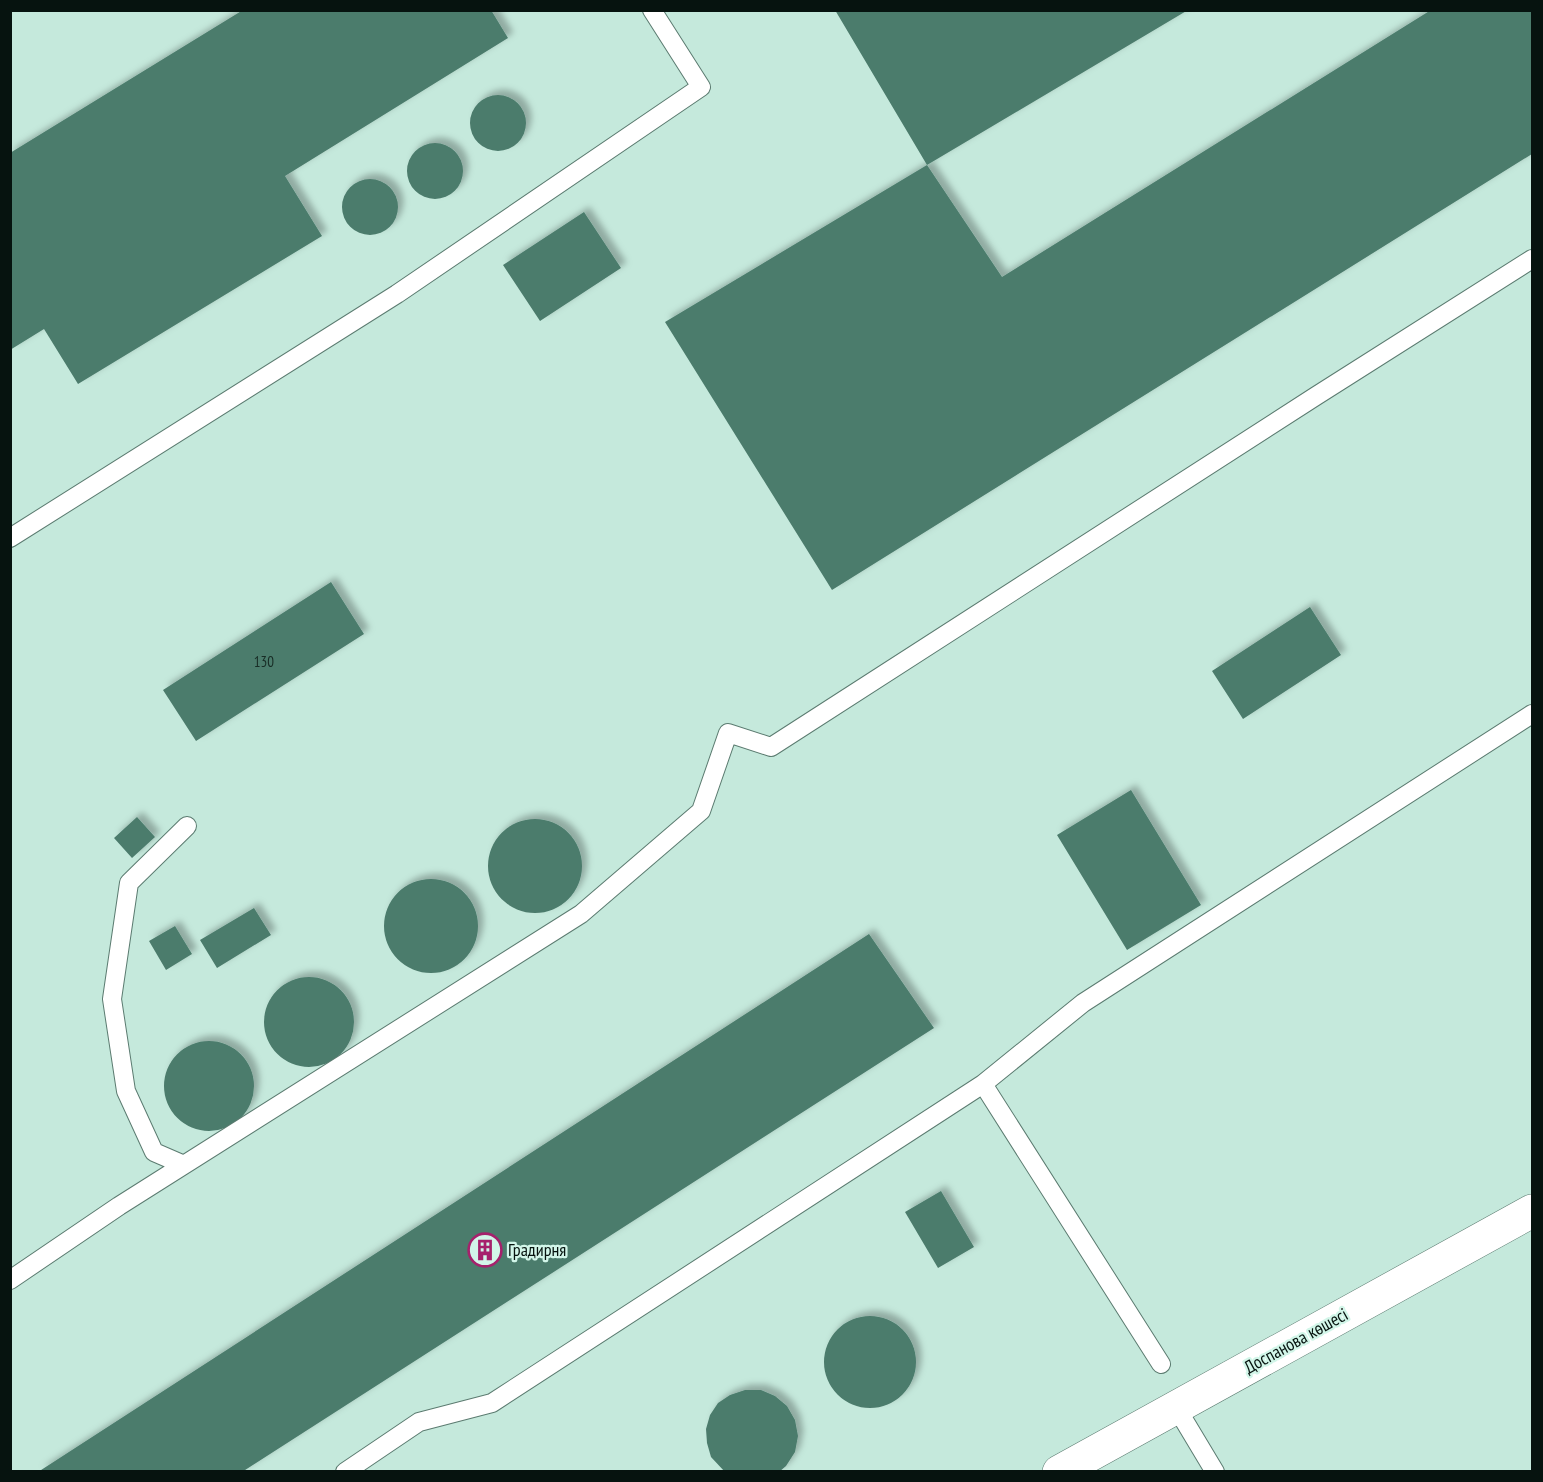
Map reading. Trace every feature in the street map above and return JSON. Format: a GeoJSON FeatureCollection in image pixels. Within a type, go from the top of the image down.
{"type":"FeatureCollection","features":[{"type":"Feature","properties":{"kind":"street","name":"Доспанова көшесі"},"geometry":{"type":"LineString","coordinates":[[1059,1472],[1533,1211]]}},
{"type":"Feature","properties":{"kind":"lane"},"geometry":{"type":"LineString","coordinates":[[10,538],[396,294],[701,87],[652,10]]}},
{"type":"Feature","properties":{"kind":"lane"},"geometry":{"type":"LineString","coordinates":[[10,1280],[184,1165],[581,914],[700,811],[728,733],[771,747],[1533,259]]}},
{"type":"Feature","properties":{"kind":"lane"},"geometry":{"type":"LineString","coordinates":[[345,1472],[419,1422],[492,1403],[982,1084],[1083,1003],[1533,714]]}},
{"type":"Feature","properties":{"kind":"lane"},"geometry":{"type":"LineString","coordinates":[[184,1165],[154,1152],[126,1092],[112,999],[129,883],[188,826]]}},
{"type":"Feature","properties":{"kind":"lane"},"geometry":{"type":"LineString","coordinates":[[982,1084],[1161,1364]]}},
{"type":"Feature","properties":{"kind":"lane"},"geometry":{"type":"LineString","coordinates":[[1176,1407],[1215,1472]]}},
{"type":"Feature","properties":{"kind":"building"},"geometry":{"type":"Polygon","coordinates":[[[243,10],[491,10],[508,38],[285,176],[322,236],[78,384],[44,329],[10,350],[10,153],[243,10]]]}},
{"type":"Feature","properties":{"kind":"building"},"geometry":{"type":"Polygon","coordinates":[[[835,10],[1188,10],[927,165],[835,10]]]}},
{"type":"Feature","properties":{"kind":"building"},"geometry":{"type":"Polygon","coordinates":[[[1431,10],[1532,10],[1532,154],[832,590],[665,322],[927,165],[1002,277],[1431,10]]]}},
{"type":"Feature","properties":{"kind":"building"},"geometry":{"type":"Polygon","coordinates":[[[498,95],[509,97],[518,103],[524,112],[526,123],[524,134],[518,143],[509,149],[498,151],[487,149],[478,143],[472,134],[470,123],[472,112],[478,103],[487,97],[498,95]]]}},
{"type":"Feature","properties":{"kind":"building"},"geometry":{"type":"Polygon","coordinates":[[[435,143],[446,145],[455,151],[461,160],[463,171],[461,182],[455,191],[446,197],[435,199],[424,197],[415,191],[409,182],[407,171],[409,160],[415,151],[424,145],[435,143]]]}},
{"type":"Feature","properties":{"kind":"building"},"geometry":{"type":"Polygon","coordinates":[[[370,179],[381,181],[390,187],[396,196],[398,207],[396,218],[390,227],[381,233],[370,235],[359,233],[350,227],[344,218],[342,207],[344,196],[350,187],[359,181],[370,179]]]}},
{"type":"Feature","properties":{"kind":"building"},"geometry":{"type":"Polygon","coordinates":[[[584,212],[621,268],[540,321],[503,265],[584,212]]]}},
{"type":"Feature","properties":{"kind":"building"},"geometry":{"type":"Polygon","coordinates":[[[331,582],[364,634],[196,741],[163,690],[331,582]]]}},
{"type":"Feature","properties":{"kind":"building"},"geometry":{"type":"Polygon","coordinates":[[[1310,607],[1341,655],[1243,719],[1212,671],[1310,607]]]}},
{"type":"Feature","properties":{"kind":"building"},"geometry":{"type":"Polygon","coordinates":[[[1131,790],[1201,905],[1127,950],[1057,835],[1131,790]]]}},
{"type":"Feature","properties":{"kind":"building"},"geometry":{"type":"Polygon","coordinates":[[[137,817],[155,837],[132,858],[114,838],[137,817]]]}},
{"type":"Feature","properties":{"kind":"building"},"geometry":{"type":"Polygon","coordinates":[[[535,819],[553,823],[568,833],[578,848],[582,866],[578,884],[568,899],[553,909],[535,913],[517,909],[502,899],[492,884],[488,866],[492,848],[502,833],[517,823],[535,819]]]}},
{"type":"Feature","properties":{"kind":"building"},"geometry":{"type":"Polygon","coordinates":[[[431,879],[449,883],[464,893],[474,908],[478,926],[474,944],[464,959],[449,969],[431,973],[413,969],[398,959],[388,944],[384,926],[388,908],[398,893],[413,883],[431,879]]]}},
{"type":"Feature","properties":{"kind":"building"},"geometry":{"type":"Polygon","coordinates":[[[254,908],[271,935],[217,968],[200,940],[254,908]]]}},
{"type":"Feature","properties":{"kind":"building"},"geometry":{"type":"Polygon","coordinates":[[[175,926],[192,954],[166,970],[149,941],[175,926]]]}},
{"type":"Feature","properties":{"kind":"building","name":"Градирня"},"geometry":{"type":"Polygon","coordinates":[[[869,934],[934,1028],[242,1472],[38,1472],[869,934]]]}},
{"type":"Feature","properties":{"kind":"building"},"geometry":{"type":"Polygon","coordinates":[[[309,977],[326,981],[341,990],[350,1005],[354,1022],[350,1039],[341,1054],[326,1063],[309,1067],[292,1063],[277,1054],[268,1039],[264,1022],[268,1005],[277,990],[292,981],[309,977]]]}},
{"type":"Feature","properties":{"kind":"building"},"geometry":{"type":"Polygon","coordinates":[[[209,1041],[226,1045],[241,1054],[250,1069],[254,1086],[250,1103],[241,1118],[226,1127],[209,1131],[192,1127],[177,1118],[168,1103],[164,1086],[168,1069],[177,1054],[192,1045],[209,1041]]]}},
{"type":"Feature","properties":{"kind":"building"},"geometry":{"type":"Polygon","coordinates":[[[941,1191],[974,1247],[938,1268],[905,1212],[941,1191]]]}},
{"type":"Feature","properties":{"kind":"building"},"geometry":{"type":"Polygon","coordinates":[[[870,1316],[887,1320],[902,1330],[912,1345],[916,1362],[912,1379],[902,1394],[887,1404],[870,1408],[853,1404],[838,1394],[828,1379],[824,1362],[828,1345],[838,1330],[853,1320],[870,1316]]]}},
{"type":"Feature","properties":{"kind":"building"},"geometry":{"type":"Polygon","coordinates":[[[745,1390],[761,1390],[775,1396],[787,1406],[795,1420],[798,1436],[795,1452],[779,1472],[725,1472],[711,1457],[706,1429],[710,1415],[718,1403],[730,1395],[745,1390]]]}},
{"type":"Feature","properties":{"kind":"place","name":"Градирня"},"geometry":{"type":"Point","coordinates":[485,1250]}}]}
